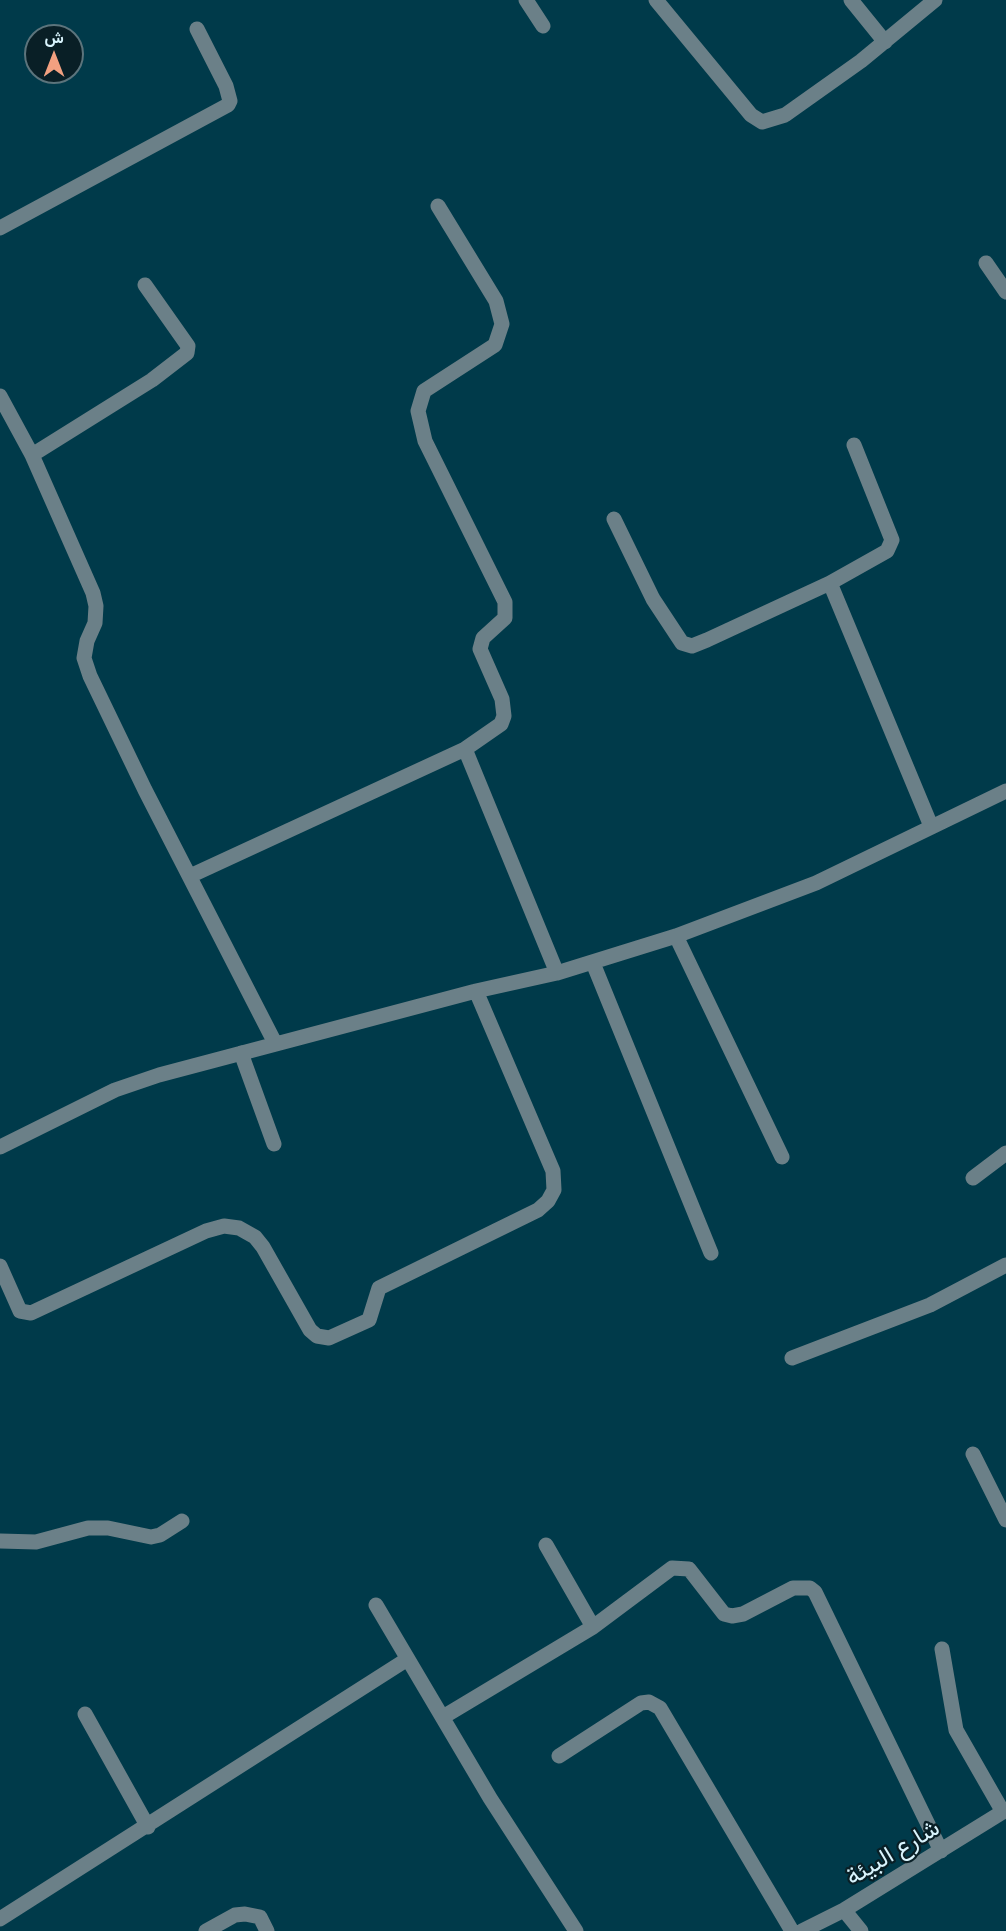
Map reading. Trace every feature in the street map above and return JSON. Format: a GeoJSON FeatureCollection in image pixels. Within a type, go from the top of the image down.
{"type":"FeatureCollection","features":[{"type":"Feature","properties":{"kind":"street"},"geometry":{"type":"LineString","coordinates":[[525,0],[543,26]]}},
{"type":"Feature","properties":{"kind":"street"},"geometry":{"type":"LineString","coordinates":[[656,0],[751,115],[762,122],[784,115],[885,42],[935,0]]}},
{"type":"Feature","properties":{"kind":"street"},"geometry":{"type":"LineString","coordinates":[[851,0],[885,42]]}},
{"type":"Feature","properties":{"kind":"street"},"geometry":{"type":"LineString","coordinates":[[0,228],[228,105],[230,102],[226,86],[197,28]]}},
{"type":"Feature","properties":{"kind":"street"},"geometry":{"type":"LineString","coordinates":[[190,876],[465,749],[501,724],[504,716],[502,699],[480,649],[483,638],[505,618],[505,602],[425,441],[418,411],[424,391],[495,345],[502,324],[496,301],[438,206]]}},
{"type":"Feature","properties":{"kind":"street"},"geometry":{"type":"LineString","coordinates":[[986,263],[1006,292]]}},
{"type":"Feature","properties":{"kind":"street"},"geometry":{"type":"LineString","coordinates":[[32,455],[152,380],[187,353],[188,346],[145,285]]}},
{"type":"Feature","properties":{"kind":"street"},"geometry":{"type":"LineString","coordinates":[[0,396],[32,455],[96,606],[95,623],[87,641],[84,658],[90,676],[275,1043]]}},
{"type":"Feature","properties":{"kind":"street"},"geometry":{"type":"LineString","coordinates":[[614,519],[654,599],[682,643],[692,646],[830,583],[887,551],[892,540],[854,445]]}},
{"type":"Feature","properties":{"kind":"street"},"geometry":{"type":"LineString","coordinates":[[830,583],[931,826]]}},
{"type":"Feature","properties":{"kind":"street"},"geometry":{"type":"LineString","coordinates":[[465,749],[557,973]]}},
{"type":"Feature","properties":{"kind":"street"},"geometry":{"type":"LineString","coordinates":[[0,1147],[115,1090],[275,1043],[476,991],[557,973],[676,936],[816,884],[1006,791]]}},
{"type":"Feature","properties":{"kind":"street"},"geometry":{"type":"LineString","coordinates":[[676,936],[782,1157]]}},
{"type":"Feature","properties":{"kind":"street"},"geometry":{"type":"LineString","coordinates":[[593,963],[711,1253]]}},
{"type":"Feature","properties":{"kind":"street"},"geometry":{"type":"LineString","coordinates":[[0,1266],[20,1311],[31,1313],[206,1232],[224,1226],[239,1228],[255,1237],[263,1247],[310,1330],[317,1336],[329,1338],[369,1320],[379,1288],[538,1210],[548,1202],[554,1190],[553,1171],[476,991]]}},
{"type":"Feature","properties":{"kind":"street"},"geometry":{"type":"LineString","coordinates":[[240,1053],[274,1144]]}},
{"type":"Feature","properties":{"kind":"street"},"geometry":{"type":"LineString","coordinates":[[973,1178],[1006,1153]]}},
{"type":"Feature","properties":{"kind":"street"},"geometry":{"type":"LineString","coordinates":[[792,1358],[930,1305],[1006,1265]]}},
{"type":"Feature","properties":{"kind":"street"},"geometry":{"type":"LineString","coordinates":[[973,1454],[1006,1520]]}},
{"type":"Feature","properties":{"kind":"street"},"geometry":{"type":"LineString","coordinates":[[0,1541],[36,1542],[88,1528],[108,1528],[151,1537],[160,1535],[182,1521]]}},
{"type":"Feature","properties":{"kind":"street"},"geometry":{"type":"LineString","coordinates":[[546,1545],[593,1627]]}},
{"type":"Feature","properties":{"kind":"street"},"geometry":{"type":"LineString","coordinates":[[443,1717],[593,1627],[672,1568],[689,1569],[724,1614],[732,1616],[743,1614],[793,1588],[810,1588],[815,1592],[941,1851]]}},
{"type":"Feature","properties":{"kind":"street"},"geometry":{"type":"LineString","coordinates":[[376,1605],[490,1798],[576,1931]]}},
{"type":"Feature","properties":{"kind":"street"},"geometry":{"type":"LineString","coordinates":[[942,1649],[956,1730],[1004,1811]]}},
{"type":"Feature","properties":{"kind":"street"},"geometry":{"type":"LineString","coordinates":[[0,1919],[148,1827],[406,1659]]}},
{"type":"Feature","properties":{"kind":"street"},"geometry":{"type":"LineString","coordinates":[[559,1756],[641,1703],[649,1702],[660,1708],[792,1931]]}},
{"type":"Feature","properties":{"kind":"street"},"geometry":{"type":"LineString","coordinates":[[85,1714],[148,1827]]}},
{"type":"Feature","properties":{"kind":"street","name":"شارع البيئة"},"geometry":{"type":"LineString","coordinates":[[802,1931],[844,1910],[1004,1811]]}},
{"type":"Feature","properties":{"kind":"street"},"geometry":{"type":"LineString","coordinates":[[844,1910],[861,1931]]}},
{"type":"Feature","properties":{"kind":"street"},"geometry":{"type":"LineString","coordinates":[[206,1931],[235,1915],[245,1914],[260,1917],[267,1931]]}}]}
